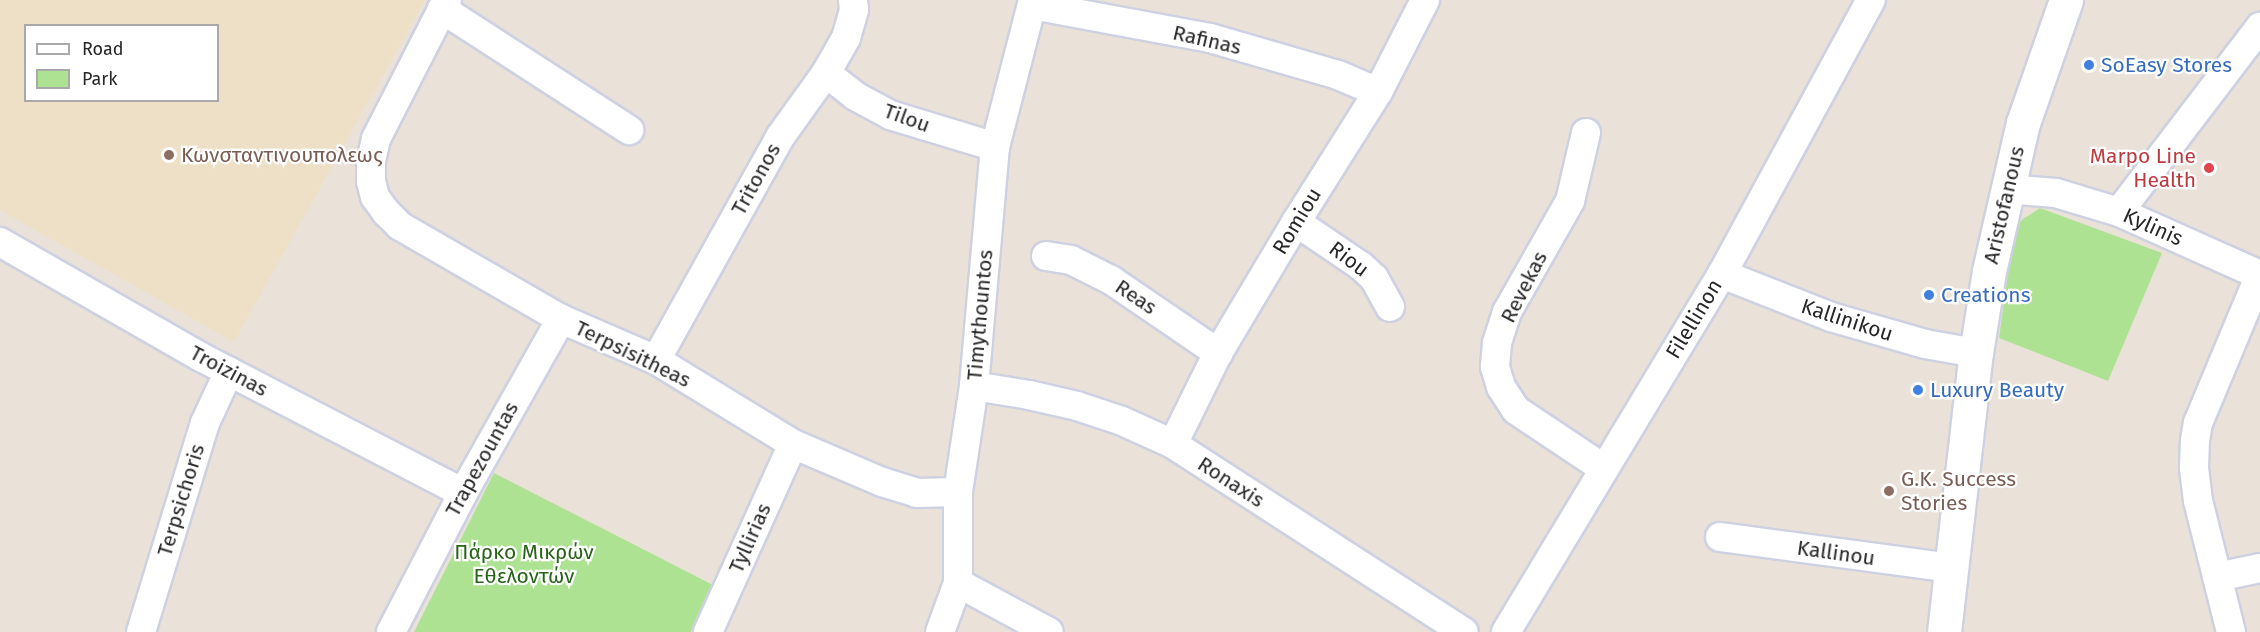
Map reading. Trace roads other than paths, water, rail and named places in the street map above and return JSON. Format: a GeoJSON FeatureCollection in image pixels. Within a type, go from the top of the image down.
{"type":"FeatureCollection","features":[{"type":"Feature","properties":{"kind":"street","name":"Tritonos"},"geometry":{"type":"LineString","coordinates":[[656,360],[780,137],[826,73],[846,38],[854,10],[853,0]]}},
{"type":"Feature","properties":{"kind":"street","name":"Romiou"},"geometry":{"type":"LineString","coordinates":[[1173,444],[1218,353],[1296,222],[1378,92],[1425,0]]}},
{"type":"Feature","properties":{"kind":"street","name":"Filellinon"},"geometry":{"type":"LineString","coordinates":[[1506,632],[1722,274],[1871,0]]}},
{"type":"Feature","properties":{"kind":"street","name":"Aristofanous"},"geometry":{"type":"LineString","coordinates":[[1944,632],[1976,353],[2006,189],[2023,123],[2066,0]]}},
{"type":"Feature","properties":{"kind":"street","name":"Rafinas"},"geometry":{"type":"LineString","coordinates":[[1033,2],[1210,38],[1338,75],[1378,92]]}},
{"type":"Feature","properties":{"kind":"street","name":"Timythountos"},"geometry":{"type":"LineString","coordinates":[[940,632],[958,583],[958,492],[974,386],[995,147],[1033,2]]}},
{"type":"Feature","properties":{"kind":"street"},"geometry":{"type":"LineString","coordinates":[[445,5],[629,130]]}},
{"type":"Feature","properties":{"kind":"street","name":"Terpsisitheas"},"geometry":{"type":"LineString","coordinates":[[445,5],[376,139],[370,160],[371,181],[375,197],[400,226],[561,319],[656,360],[793,444],[882,482],[917,493],[958,492]]}},
{"type":"Feature","properties":{"kind":"street"},"geometry":{"type":"LineString","coordinates":[[2119,212],[2260,27]]}},
{"type":"Feature","properties":{"kind":"street","name":"Tilou"},"geometry":{"type":"LineString","coordinates":[[826,73],[855,96],[890,115],[995,147]]}},
{"type":"Feature","properties":{"kind":"street","name":"Revekas"},"geometry":{"type":"LineString","coordinates":[[1586,133],[1570,201],[1507,312],[1497,343],[1495,367],[1501,387],[1516,410],[1603,468]]}},
{"type":"Feature","properties":{"kind":"street","name":"Kylinis"},"geometry":{"type":"LineString","coordinates":[[2006,189],[2056,193],[2119,212],[2260,275]]}},
{"type":"Feature","properties":{"kind":"street","name":"Riou"},"geometry":{"type":"LineString","coordinates":[[1296,222],[1368,272],[1374,278],[1390,307]]}},
{"type":"Feature","properties":{"kind":"street","name":"Troizinas"},"geometry":{"type":"LineString","coordinates":[[0,242],[229,371],[463,492]]}},
{"type":"Feature","properties":{"kind":"street","name":"Reas"},"geometry":{"type":"LineString","coordinates":[[1046,256],[1071,260],[1111,280],[1218,353]]}},
{"type":"Feature","properties":{"kind":"street","name":"Kallinikou"},"geometry":{"type":"LineString","coordinates":[[1722,274],[1831,317],[1925,344],[1976,353]]}},
{"type":"Feature","properties":{"kind":"street"},"geometry":{"type":"LineString","coordinates":[[2231,632],[2198,501],[2194,467],[2195,441],[2198,423],[2260,275]]}},
{"type":"Feature","properties":{"kind":"street","name":"Trapezountas"},"geometry":{"type":"LineString","coordinates":[[390,632],[463,492],[561,319]]}},
{"type":"Feature","properties":{"kind":"street","name":"Terpsichoris"},"geometry":{"type":"LineString","coordinates":[[141,632],[205,423],[229,371]]}},
{"type":"Feature","properties":{"kind":"street","name":"Ronaxis"},"geometry":{"type":"LineString","coordinates":[[974,386],[1029,394],[1077,406],[1122,421],[1173,444],[1464,632]]}},
{"type":"Feature","properties":{"kind":"street","name":"Tyllirias"},"geometry":{"type":"LineString","coordinates":[[708,632],[793,444]]}},
{"type":"Feature","properties":{"kind":"street","name":"Kallinou"},"geometry":{"type":"LineString","coordinates":[[1720,537],[1952,568]]}},
{"type":"Feature","properties":{"kind":"street"},"geometry":{"type":"LineString","coordinates":[[2217,577],[2260,568]]}},
{"type":"Feature","properties":{"kind":"street"},"geometry":{"type":"LineString","coordinates":[[958,583],[1049,632]]}},
{"type":"Feature","properties":{"kind":"place","name":"SoEasy Stores"},"geometry":{"type":"Point","coordinates":[2089,65]}},
{"type":"Feature","properties":{"kind":"place","name":"Κωνσταντινουπολεως"},"geometry":{"type":"Point","coordinates":[169,155]}},
{"type":"Feature","properties":{"kind":"place","name":"Marpo Line Health"},"geometry":{"type":"Point","coordinates":[2209,168]}},
{"type":"Feature","properties":{"kind":"place","name":"Creations"},"geometry":{"type":"Point","coordinates":[1929,295]}},
{"type":"Feature","properties":{"kind":"place","name":"Luxury Beauty"},"geometry":{"type":"Point","coordinates":[1918,390]}},
{"type":"Feature","properties":{"kind":"place","name":"G.K. Success Stories"},"geometry":{"type":"Point","coordinates":[1889,491]}},
{"type":"Feature","properties":{"kind":"park label","name":"Πάρκο Μικρών Εθελοντών"},"geometry":{"type":"Point","coordinates":[524,564]}}]}
